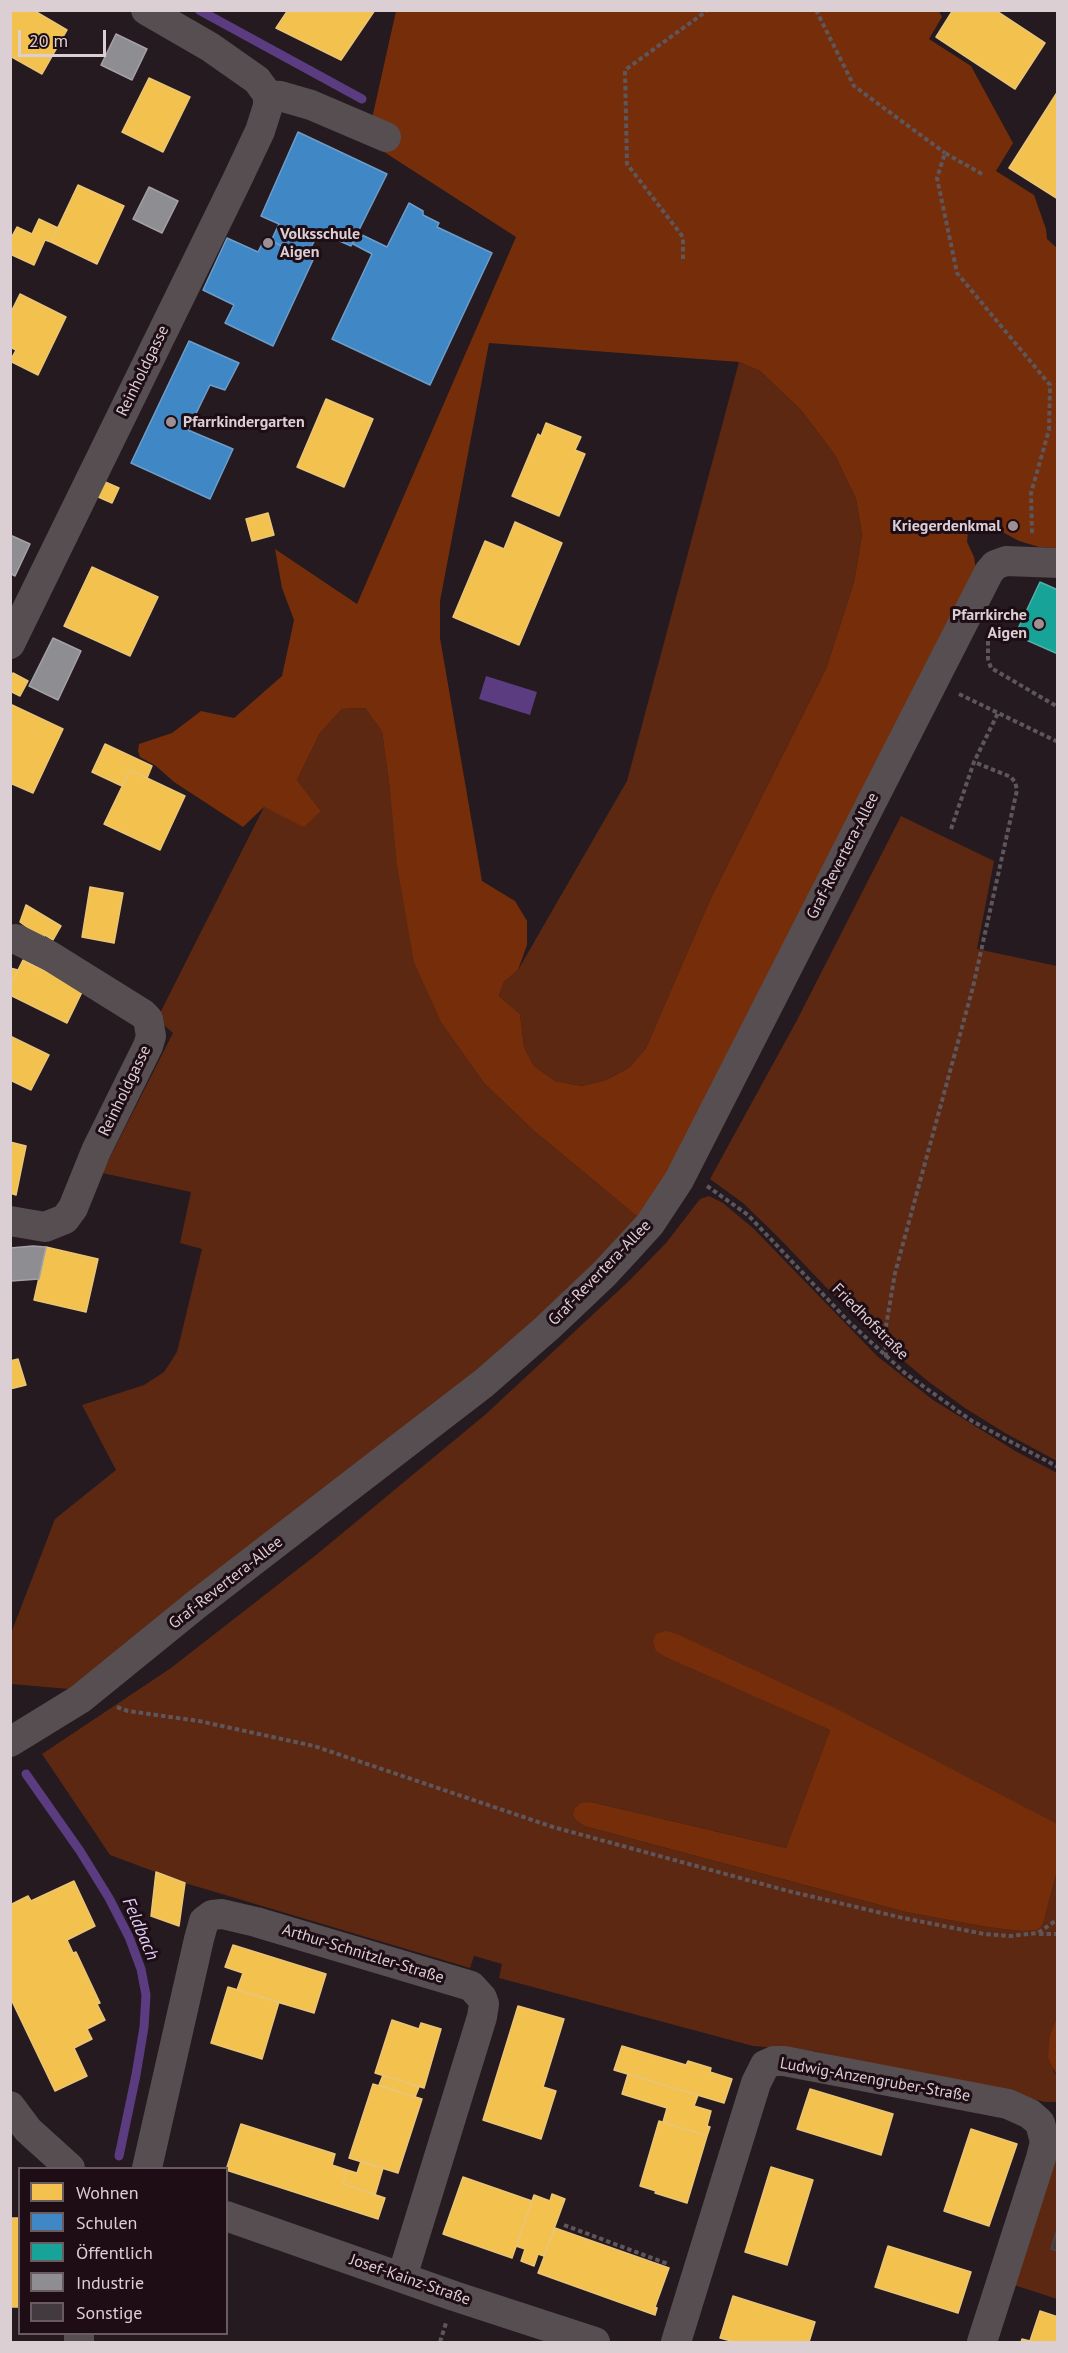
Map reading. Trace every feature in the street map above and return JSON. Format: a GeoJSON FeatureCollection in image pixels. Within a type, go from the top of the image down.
{"type":"FeatureCollection","features":[{"type":"Feature","properties":{"kind":"street"},"geometry":{"type":"LineString","coordinates":[[146,10],[241,67],[264,87],[268,95],[280,96],[310,105],[386,137]]}},
{"type":"Feature","properties":{"kind":"street","name":"Reinholdgasse"},"geometry":{"type":"LineString","coordinates":[[10,644],[261,131],[268,106],[268,95]]}},
{"type":"Feature","properties":{"kind":"street","name":"Graf-Revertera-Allee"},"geometry":{"type":"LineString","coordinates":[[10,1742],[80,1699],[198,1604],[484,1383],[604,1274],[650,1224],[683,1174],[934,681],[979,608],[992,568],[1032,562]]}},
{"type":"Feature","properties":{"kind":"street","name":"Reinholdgasse"},"geometry":{"type":"LineString","coordinates":[[10,1221],[45,1227],[65,1219],[73,1208],[96,1151],[151,1036],[148,1019],[143,1014],[50,956],[16,939]]}},
{"type":"Feature","properties":{"kind":"street","name":"Arthur-Schnitzler-Straße"},"geometry":{"type":"LineString","coordinates":[[147,2167],[199,1939],[204,1921],[212,1915],[222,1914],[256,1922],[471,1986],[482,1998],[483,2017],[402,2277]]}},
{"type":"Feature","properties":{"kind":"street","name":"Ludwig-Anzengruber-Straße"},"geometry":{"type":"LineString","coordinates":[[676,2343],[756,2083],[765,2066],[774,2061],[784,2061],[1008,2104],[1030,2114],[1040,2123],[1045,2142],[981,2343]]}},
{"type":"Feature","properties":{"kind":"street"},"geometry":{"type":"LineString","coordinates":[[10,2106],[28,2130],[68,2167]]}},
{"type":"Feature","properties":{"kind":"street","name":"Josef-Kainz-Straße"},"geometry":{"type":"LineString","coordinates":[[228,2217],[595,2343]]}},
{"type":"Feature","properties":{"kind":"path"},"geometry":{"type":"LineString","coordinates":[[683,259],[683,237],[627,164],[625,70],[708,10]]}},
{"type":"Feature","properties":{"kind":"path"},"geometry":{"type":"LineString","coordinates":[[816,10],[854,86],[945,153],[982,174]]}},
{"type":"Feature","properties":{"kind":"path"},"geometry":{"type":"LineString","coordinates":[[945,153],[937,178],[957,273],[1050,385],[1049,430],[1031,493],[1032,562]]}},
{"type":"Feature","properties":{"kind":"path"},"geometry":{"type":"LineString","coordinates":[[979,608],[1026,612]]}},
{"type":"Feature","properties":{"kind":"path"},"geometry":{"type":"LineString","coordinates":[[979,608],[989,625],[987,653],[991,668],[1058,707]]}},
{"type":"Feature","properties":{"kind":"path"},"geometry":{"type":"LineString","coordinates":[[934,681],[1058,742]]}},
{"type":"Feature","properties":{"kind":"path"},"geometry":{"type":"LineString","coordinates":[[951,829],[975,762],[998,713]]}},
{"type":"Feature","properties":{"kind":"path"},"geometry":{"type":"LineString","coordinates":[[886,1357],[885,1332],[895,1273],[974,987],[1017,790],[1016,782],[1011,777],[975,762]]}},
{"type":"Feature","properties":{"kind":"path","name":"Friedhofstraße"},"geometry":{"type":"LineString","coordinates":[[683,1174],[721,1194],[748,1215],[886,1357],[962,1414],[1058,1467]]}},
{"type":"Feature","properties":{"kind":"path"},"geometry":{"type":"LineString","coordinates":[[114,1704],[122,1710],[199,1721],[314,1746],[553,1827],[788,1891],[984,1934],[1010,1936],[1058,1934]]}},
{"type":"Feature","properties":{"kind":"path"},"geometry":{"type":"LineString","coordinates":[[1038,1934],[1058,1919]]}},
{"type":"Feature","properties":{"kind":"path"},"geometry":{"type":"LineString","coordinates":[[564,2225],[697,2275]]}},
{"type":"Feature","properties":{"kind":"shaded area"},"geometry":{"type":"Polygon","coordinates":[[[396,11],[939,11],[942,17],[929,39],[971,66],[1013,143],[996,171],[1034,195],[1046,229],[1047,239],[1057,248],[1057,548],[1039,547],[1019,541],[986,523],[976,522],[968,532],[967,542],[974,557],[977,575],[679,1152],[639,1218],[533,1130],[484,1083],[442,1024],[414,962],[397,865],[382,731],[365,708],[342,709],[320,733],[297,780],[321,811],[304,827],[264,807],[243,827],[174,782],[156,766],[140,757],[138,751],[139,744],[172,733],[201,711],[234,718],[282,676],[294,620],[282,588],[275,549],[357,604],[516,237],[367,141],[396,11]],[[489,343],[440,601],[440,638],[482,881],[515,901],[527,921],[527,945],[518,970],[504,982],[499,996],[520,1014],[524,1047],[534,1066],[555,1081],[582,1086],[606,1080],[630,1067],[646,1048],[710,900],[826,669],[854,582],[862,535],[856,499],[835,455],[801,410],[760,371],[739,362],[489,343]]]}},
{"type":"Feature","properties":{"kind":"shaded area"},"geometry":{"type":"Polygon","coordinates":[[[739,362],[760,371],[801,410],[835,455],[856,499],[862,535],[854,582],[826,669],[710,900],[646,1048],[630,1067],[606,1080],[582,1086],[555,1081],[534,1066],[524,1047],[520,1014],[499,996],[504,982],[518,970],[627,781],[739,362]]]}},
{"type":"Feature","properties":{"kind":"shaded area"},"geometry":{"type":"Polygon","coordinates":[[[486,676],[537,692],[530,715],[479,699],[486,676]]]}},
{"type":"Feature","properties":{"kind":"shaded area"},"geometry":{"type":"Polygon","coordinates":[[[365,708],[382,730],[390,790],[442,1024],[484,1083],[533,1130],[639,1218],[609,1253],[472,1378],[69,1689],[11,1684],[10,1636],[55,1519],[116,1470],[82,1405],[144,1385],[164,1372],[177,1352],[202,1249],[180,1243],[191,1192],[102,1173],[173,1033],[157,1019],[264,807],[282,815],[321,811],[297,780],[320,733],[342,709],[365,708]]]}},
{"type":"Feature","properties":{"kind":"shaded area"},"geometry":{"type":"Polygon","coordinates":[[[901,816],[994,861],[977,949],[1057,966],[1057,1461],[1005,1433],[929,1382],[869,1332],[743,1203],[710,1179],[796,1022],[901,816]]]}},
{"type":"Feature","properties":{"kind":"shaded area"},"geometry":{"type":"Polygon","coordinates":[[[709,1196],[723,1203],[754,1229],[877,1356],[933,1400],[1017,1452],[1057,1473],[1057,1826],[656,1651],[830,1730],[786,1848],[591,1802],[577,1821],[584,1826],[906,1912],[1020,1931],[1043,1924],[1057,1871],[1057,2016],[1050,2035],[1054,2072],[1057,2076],[1057,2102],[1045,2102],[814,2051],[753,2046],[499,1978],[502,1964],[474,1956],[470,1968],[185,1883],[110,1855],[42,1754],[171,1668],[316,1555],[486,1414],[630,1280],[666,1243],[700,1199],[709,1196]]]}},
{"type":"Feature","properties":{"kind":"shaded area"},"geometry":{"type":"Polygon","coordinates":[[[666,1631],[677,1634],[835,1708],[1055,1823],[1057,1826],[1057,1871],[1043,1924],[1037,1930],[1020,1931],[906,1912],[584,1826],[577,1821],[573,1815],[575,1808],[581,1803],[591,1802],[786,1848],[830,1730],[656,1651],[653,1642],[656,1634],[666,1631]]]}},
{"type":"Feature","properties":{"kind":"shaded area"},"geometry":{"type":"Polygon","coordinates":[[[1057,2016],[1058,2076],[1048,2057],[1050,2035],[1057,2016]]]}},
{"type":"Feature","properties":{"kind":"shaded area"},"geometry":{"type":"Polygon","coordinates":[[[1057,2147],[1057,2299],[1014,2285],[1057,2147]]]}},
{"type":"Feature","properties":{"kind":"building: Wohnen"},"geometry":{"type":"Polygon","coordinates":[[[10,10],[33,10],[67,30],[42,74],[10,56],[10,10]]]}},
{"type":"Feature","properties":{"kind":"building: Wohnen"},"geometry":{"type":"Polygon","coordinates":[[[288,10],[375,10],[341,60],[276,28],[288,10]]]}},
{"type":"Feature","properties":{"kind":"building: Wohnen"},"geometry":{"type":"Polygon","coordinates":[[[953,10],[995,10],[1045,43],[1015,89],[936,37],[953,10]]]}},
{"type":"Feature","properties":{"kind":"building: Wohnen"},"geometry":{"type":"Polygon","coordinates":[[[149,78],[190,97],[163,152],[122,132],[149,78]]]}},
{"type":"Feature","properties":{"kind":"building: Wohnen"},"geometry":{"type":"Polygon","coordinates":[[[1058,91],[1058,199],[1009,168],[1058,91]]]}},
{"type":"Feature","properties":{"kind":"building: Wohnen"},"geometry":{"type":"Polygon","coordinates":[[[78,185],[124,206],[97,264],[51,242],[78,185]]]}},
{"type":"Feature","properties":{"kind":"building: Wohnen"},"geometry":{"type":"Polygon","coordinates":[[[39,219],[58,228],[51,242],[45,240],[34,265],[10,254],[10,240],[17,227],[32,234],[39,219]]]}},
{"type":"Feature","properties":{"kind":"building: Wohnen"},"geometry":{"type":"Polygon","coordinates":[[[20,294],[66,317],[38,375],[10,361],[16,350],[10,347],[10,314],[20,294]]]}},
{"type":"Feature","properties":{"kind":"building: Wohnen"},"geometry":{"type":"Polygon","coordinates":[[[326,399],[373,419],[344,487],[297,467],[326,399]]]}},
{"type":"Feature","properties":{"kind":"building: Wohnen"},"geometry":{"type":"Polygon","coordinates":[[[546,423],[581,437],[575,450],[585,454],[559,516],[512,496],[538,434],[541,436],[546,423]]]}},
{"type":"Feature","properties":{"kind":"building: Wohnen"},"geometry":{"type":"Polygon","coordinates":[[[103,481],[119,488],[112,503],[96,496],[103,481]]]}},
{"type":"Feature","properties":{"kind":"building: Wohnen"},"geometry":{"type":"Polygon","coordinates":[[[268,513],[274,535],[252,541],[246,519],[268,513]]]}},
{"type":"Feature","properties":{"kind":"building: Wohnen"},"geometry":{"type":"Polygon","coordinates":[[[515,522],[562,543],[519,645],[453,617],[485,541],[504,549],[515,522]]]}},
{"type":"Feature","properties":{"kind":"building: Wohnen"},"geometry":{"type":"Polygon","coordinates":[[[92,567],[158,597],[130,656],[64,626],[92,567]]]}},
{"type":"Feature","properties":{"kind":"building: Wohnen"},"geometry":{"type":"Polygon","coordinates":[[[13,673],[28,681],[20,696],[10,691],[10,678],[13,673]]]}},
{"type":"Feature","properties":{"kind":"building: Wohnen"},"geometry":{"type":"Polygon","coordinates":[[[10,704],[63,729],[33,793],[10,783],[10,704]]]}},
{"type":"Feature","properties":{"kind":"building: Wohnen"},"geometry":{"type":"Polygon","coordinates":[[[105,744],[152,766],[147,778],[130,770],[122,786],[92,772],[105,744]]]}},
{"type":"Feature","properties":{"kind":"building: Wohnen"},"geometry":{"type":"Polygon","coordinates":[[[130,770],[185,796],[160,850],[104,824],[130,770]]]}},
{"type":"Feature","properties":{"kind":"building: Wohnen"},"geometry":{"type":"Polygon","coordinates":[[[90,887],[123,893],[114,943],[82,937],[90,887]]]}},
{"type":"Feature","properties":{"kind":"building: Wohnen"},"geometry":{"type":"Polygon","coordinates":[[[26,905],[61,926],[53,940],[45,935],[43,939],[20,922],[26,905]]]}},
{"type":"Feature","properties":{"kind":"building: Wohnen"},"geometry":{"type":"Polygon","coordinates":[[[23,960],[83,990],[67,1023],[10,995],[10,986],[23,960]]]}},
{"type":"Feature","properties":{"kind":"building: Wohnen"},"geometry":{"type":"Polygon","coordinates":[[[10,968],[18,970],[10,986],[10,968]]]}},
{"type":"Feature","properties":{"kind":"building: Wohnen"},"geometry":{"type":"Polygon","coordinates":[[[10,1036],[49,1055],[31,1090],[10,1080],[10,1036]]]}},
{"type":"Feature","properties":{"kind":"building: Wohnen"},"geometry":{"type":"Polygon","coordinates":[[[10,1142],[26,1146],[16,1195],[10,1193],[10,1142]]]}},
{"type":"Feature","properties":{"kind":"building: Wohnen"},"geometry":{"type":"Polygon","coordinates":[[[46,1247],[98,1259],[86,1312],[34,1300],[46,1247]]]}},
{"type":"Feature","properties":{"kind":"building: Wohnen"},"geometry":{"type":"Polygon","coordinates":[[[18,1359],[26,1385],[10,1389],[10,1361],[18,1359]]]}},
{"type":"Feature","properties":{"kind":"building: Wohnen"},"geometry":{"type":"Polygon","coordinates":[[[156,1872],[185,1883],[179,1926],[151,1916],[156,1872]]]}},
{"type":"Feature","properties":{"kind":"building: Wohnen"},"geometry":{"type":"Polygon","coordinates":[[[74,1881],[95,1926],[67,1940],[73,1953],[76,1952],[100,2003],[97,2004],[105,2020],[87,2029],[92,2039],[74,2048],[87,2076],[55,2091],[10,1997],[10,1905],[28,1896],[31,1901],[74,1881]]]}},
{"type":"Feature","properties":{"kind":"building: Wohnen"},"geometry":{"type":"Polygon","coordinates":[[[233,1945],[326,1974],[314,2013],[237,1990],[243,1973],[225,1967],[233,1945]]]}},
{"type":"Feature","properties":{"kind":"building: Wohnen"},"geometry":{"type":"Polygon","coordinates":[[[228,1987],[279,2002],[262,2059],[211,2043],[228,1987]]]}},
{"type":"Feature","properties":{"kind":"building: Wohnen"},"geometry":{"type":"Polygon","coordinates":[[[518,2006],[564,2019],[543,2087],[556,2091],[541,2139],[483,2120],[518,2006]]]}},
{"type":"Feature","properties":{"kind":"building: Wohnen"},"geometry":{"type":"Polygon","coordinates":[[[392,2020],[419,2029],[421,2023],[441,2029],[424,2088],[375,2073],[392,2020]]]}},
{"type":"Feature","properties":{"kind":"building: Wohnen"},"geometry":{"type":"Polygon","coordinates":[[[622,2046],[686,2065],[688,2061],[711,2068],[710,2072],[732,2079],[724,2103],[614,2070],[622,2046]]]}},
{"type":"Feature","properties":{"kind":"building: Wohnen"},"geometry":{"type":"Polygon","coordinates":[[[628,2074],[698,2095],[694,2106],[711,2111],[707,2136],[663,2122],[667,2108],[622,2094],[628,2074]]]}},
{"type":"Feature","properties":{"kind":"building: Wohnen"},"geometry":{"type":"Polygon","coordinates":[[[383,2075],[419,2087],[415,2097],[379,2085],[383,2075]]]}},
{"type":"Feature","properties":{"kind":"building: Wohnen"},"geometry":{"type":"Polygon","coordinates":[[[373,2084],[422,2099],[398,2173],[349,2158],[373,2084]]]}},
{"type":"Feature","properties":{"kind":"building: Wohnen"},"geometry":{"type":"Polygon","coordinates":[[[810,2089],[893,2114],[881,2155],[797,2129],[810,2089]]]}},
{"type":"Feature","properties":{"kind":"building: Wohnen"},"geometry":{"type":"Polygon","coordinates":[[[659,2121],[707,2136],[687,2203],[640,2186],[659,2121]]]}},
{"type":"Feature","properties":{"kind":"building: Wohnen"},"geometry":{"type":"Polygon","coordinates":[[[241,2124],[335,2154],[332,2165],[347,2170],[343,2184],[385,2198],[378,2219],[228,2171],[227,2167],[241,2124]]]}},
{"type":"Feature","properties":{"kind":"building: Wohnen"},"geometry":{"type":"Polygon","coordinates":[[[971,2129],[1017,2144],[989,2226],[944,2211],[971,2129]]]}},
{"type":"Feature","properties":{"kind":"building: Wohnen"},"geometry":{"type":"Polygon","coordinates":[[[361,2161],[383,2168],[375,2195],[343,2184],[347,2170],[357,2173],[361,2161]]]}},
{"type":"Feature","properties":{"kind":"building: Wohnen"},"geometry":{"type":"Polygon","coordinates":[[[771,2167],[813,2180],[787,2265],[745,2252],[771,2167]]]}},
{"type":"Feature","properties":{"kind":"building: Wohnen"},"geometry":{"type":"Polygon","coordinates":[[[463,2177],[532,2201],[512,2258],[443,2234],[463,2177]]]}},
{"type":"Feature","properties":{"kind":"building: Wohnen"},"geometry":{"type":"Polygon","coordinates":[[[552,2194],[565,2199],[544,2256],[538,2254],[534,2266],[521,2261],[525,2249],[516,2246],[534,2195],[550,2201],[552,2194]]]}},
{"type":"Feature","properties":{"kind":"building: Wohnen"},"geometry":{"type":"Polygon","coordinates":[[[10,2218],[18,2218],[18,2307],[10,2307],[10,2218]]]}},
{"type":"Feature","properties":{"kind":"building: Wohnen"},"geometry":{"type":"Polygon","coordinates":[[[555,2228],[669,2268],[655,2307],[657,2308],[655,2315],[538,2273],[555,2228]]]}},
{"type":"Feature","properties":{"kind":"building: Wohnen"},"geometry":{"type":"Polygon","coordinates":[[[888,2246],[971,2272],[958,2313],[875,2287],[888,2246]]]}},
{"type":"Feature","properties":{"kind":"building: Wohnen"},"geometry":{"type":"Polygon","coordinates":[[[733,2296],[815,2322],[809,2342],[735,2342],[720,2338],[733,2296]]]}},
{"type":"Feature","properties":{"kind":"building: Wohnen"},"geometry":{"type":"Polygon","coordinates":[[[1040,2311],[1058,2317],[1058,2342],[1021,2342],[1022,2339],[1030,2341],[1040,2311]]]}},
{"type":"Feature","properties":{"kind":"building: Schulen"},"geometry":{"type":"Polygon","coordinates":[[[298,132],[387,174],[351,246],[319,232],[306,257],[271,241],[279,224],[261,216],[298,132]]]}},
{"type":"Feature","properties":{"kind":"building: Schulen"},"geometry":{"type":"Polygon","coordinates":[[[409,203],[423,211],[423,215],[439,223],[437,227],[492,253],[430,385],[332,339],[372,254],[353,244],[358,233],[387,247],[409,203]]]}},
{"type":"Feature","properties":{"kind":"building: Schulen"},"geometry":{"type":"Polygon","coordinates":[[[227,238],[258,252],[265,238],[313,260],[273,346],[225,323],[234,305],[203,290],[227,238]]]}},
{"type":"Feature","properties":{"kind":"building: Schulen","name":"Pfarrkindergarten"},"geometry":{"type":"Polygon","coordinates":[[[189,341],[239,363],[225,390],[210,385],[188,430],[233,449],[210,499],[131,463],[189,341]]]}},
{"type":"Feature","properties":{"kind":"building: Öffentlich","name":"Pfarrkirche Aigen"},"geometry":{"type":"Polygon","coordinates":[[[1040,582],[1058,590],[1058,654],[1015,635],[1040,582]]]}},
{"type":"Feature","properties":{"kind":"building: Industrie"},"geometry":{"type":"Polygon","coordinates":[[[116,34],[147,49],[132,80],[101,65],[116,34]]]}},
{"type":"Feature","properties":{"kind":"building: Industrie"},"geometry":{"type":"Polygon","coordinates":[[[149,187],[178,201],[162,233],[133,219],[149,187]]]}},
{"type":"Feature","properties":{"kind":"building: Industrie"},"geometry":{"type":"Polygon","coordinates":[[[10,535],[30,544],[15,576],[10,573],[10,535]]]}},
{"type":"Feature","properties":{"kind":"building: Industrie"},"geometry":{"type":"Polygon","coordinates":[[[53,638],[81,651],[58,700],[29,686],[53,638]]]}},
{"type":"Feature","properties":{"kind":"building: Industrie"},"geometry":{"type":"Polygon","coordinates":[[[46,1247],[39,1279],[11,1281],[10,1248],[46,1247]]]}},
{"type":"Feature","properties":{"kind":"building: Sonstige"},"geometry":{"type":"Polygon","coordinates":[[[1058,2226],[1058,2251],[1051,2249],[1058,2226]]]}},
{"type":"Feature","properties":{"kind":"waterway"},"geometry":{"type":"LineString","coordinates":[[199,10],[362,99]]}},
{"type":"Feature","properties":{"kind":"waterway","name":"Feldbach"},"geometry":{"type":"LineString","coordinates":[[26,1774],[80,1851],[109,1898],[129,1937],[141,1969],[146,1995],[144,2027],[119,2156]]}},
{"type":"Feature","properties":{"kind":"place","name":"Volksschule Aigen"},"geometry":{"type":"Point","coordinates":[268,243]}},
{"type":"Feature","properties":{"kind":"place","name":"Pfarrkindergarten"},"geometry":{"type":"Point","coordinates":[171,422]}},
{"type":"Feature","properties":{"kind":"place","name":"Kriegerdenkmal"},"geometry":{"type":"Point","coordinates":[1013,526]}},
{"type":"Feature","properties":{"kind":"place","name":"Pfarrkirche Aigen"},"geometry":{"type":"Point","coordinates":[1039,624]}}]}
